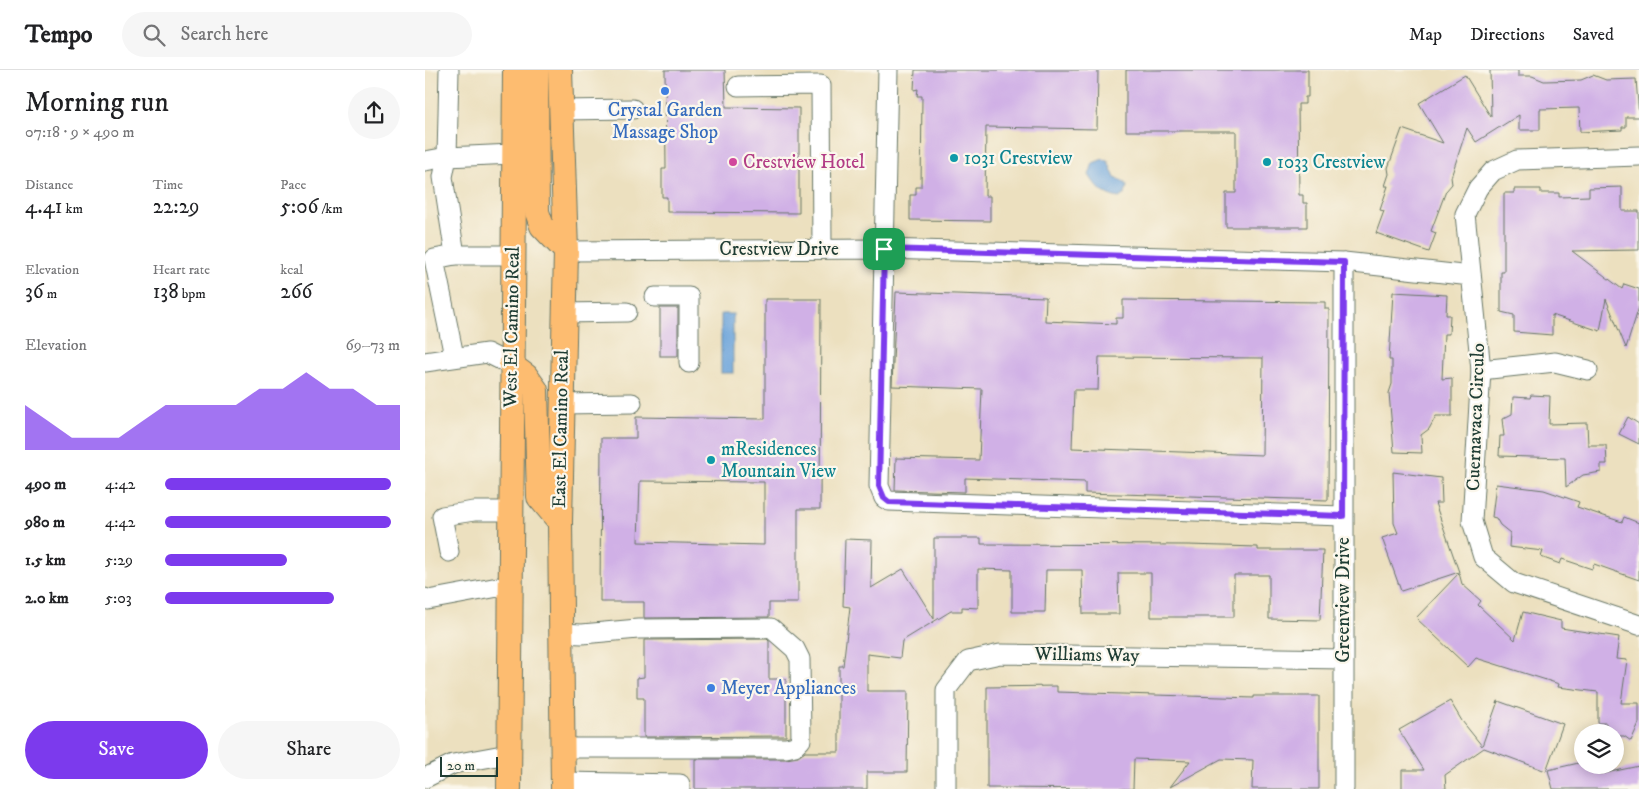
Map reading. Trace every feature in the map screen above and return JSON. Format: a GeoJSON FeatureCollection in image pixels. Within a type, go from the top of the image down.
{"type":"FeatureCollection","features":[{"type":"Feature","properties":{"kind":"main road","name":"West El Camino Real"},"geometry":{"type":"LineString","coordinates":[[509,585],[515,70]]}},
{"type":"Feature","properties":{"kind":"main road"},"geometry":{"type":"LineString","coordinates":[[536,70],[537,212],[541,226],[566,251]]}},
{"type":"Feature","properties":{"kind":"main road","name":"East El Camino Real"},"geometry":{"type":"LineString","coordinates":[[560,70],[566,251],[563,312],[560,522],[563,786]]}},
{"type":"Feature","properties":{"kind":"main road"},"geometry":{"type":"LineString","coordinates":[[511,365],[526,376],[535,390],[539,497],[560,522]]}},
{"type":"Feature","properties":{"kind":"main road"},"geometry":{"type":"LineString","coordinates":[[509,585],[510,787]]}},
{"type":"Feature","properties":{"kind":"street"},"geometry":{"type":"LineString","coordinates":[[449,70],[447,157],[443,177],[455,255]]}},
{"type":"Feature","properties":{"kind":"street"},"geometry":{"type":"LineString","coordinates":[[888,70],[879,486],[884,498],[889,502],[1343,516]]}},
{"type":"Feature","properties":{"kind":"street"},"geometry":{"type":"LineString","coordinates":[[738,86],[821,85],[822,249]]}},
{"type":"Feature","properties":{"kind":"street"},"geometry":{"type":"LineString","coordinates":[[561,110],[633,109]]}},
{"type":"Feature","properties":{"kind":"street"},"geometry":{"type":"LineString","coordinates":[[425,161],[447,157],[513,154]]}},
{"type":"Feature","properties":{"kind":"street","name":"Cuernavaca Circulo"},"geometry":{"type":"LineString","coordinates":[[1639,156],[1517,160],[1493,172],[1478,188],[1465,214],[1481,370],[1472,521],[1483,557],[1514,583],[1639,625]]}},
{"type":"Feature","properties":{"kind":"street","name":"Crestview Drive"},"geometry":{"type":"LineString","coordinates":[[566,251],[635,241],[822,249],[884,249],[1344,262],[1471,276]]}},
{"type":"Feature","properties":{"kind":"street"},"geometry":{"type":"LineString","coordinates":[[454,356],[429,260],[455,255],[513,255]]}},
{"type":"Feature","properties":{"kind":"street","name":"Greenview Drive"},"geometry":{"type":"LineString","coordinates":[[1344,262],[1344,789]]}},
{"type":"Feature","properties":{"kind":"street"},"geometry":{"type":"LineString","coordinates":[[655,297],[689,297],[689,363]]}},
{"type":"Feature","properties":{"kind":"street"},"geometry":{"type":"LineString","coordinates":[[563,312],[627,312]]}},
{"type":"Feature","properties":{"kind":"street"},"geometry":{"type":"LineString","coordinates":[[425,362],[454,356],[487,353],[511,365]]}},
{"type":"Feature","properties":{"kind":"street"},"geometry":{"type":"LineString","coordinates":[[1481,370],[1555,362],[1588,370]]}},
{"type":"Feature","properties":{"kind":"street"},"geometry":{"type":"LineString","coordinates":[[562,404],[631,403]]}},
{"type":"Feature","properties":{"kind":"street"},"geometry":{"type":"LineString","coordinates":[[449,552],[442,516],[474,511],[510,511]]}},
{"type":"Feature","properties":{"kind":"street"},"geometry":{"type":"LineString","coordinates":[[425,598],[428,600],[509,585]]}},
{"type":"Feature","properties":{"kind":"street"},"geometry":{"type":"LineString","coordinates":[[561,633],[582,634],[638,629],[771,628],[795,649],[800,659],[801,740],[795,746],[786,748],[562,748]]}},
{"type":"Feature","properties":{"kind":"street","name":"Williams Way"},"geometry":{"type":"LineString","coordinates":[[946,789],[946,690],[968,661],[1001,654],[1343,658]]}},
{"type":"Feature","properties":{"kind":"street"},"geometry":{"type":"LineString","coordinates":[[425,778],[453,764],[509,754]]}},
{"type":"Feature","properties":{"kind":"street"},"geometry":{"type":"LineString","coordinates":[[563,786],[680,784],[681,789]]}},
{"type":"Feature","properties":{"kind":"water"},"geometry":{"type":"Polygon","coordinates":[[[1103,159],[1108,161],[1115,178],[1123,181],[1127,186],[1125,194],[1119,198],[1101,190],[1089,175],[1093,163],[1103,159]]]}},
{"type":"Feature","properties":{"kind":"water"},"geometry":{"type":"Polygon","coordinates":[[[721,314],[733,314],[733,373],[721,373],[721,314]]]}},
{"type":"Feature","properties":{"kind":"building","name":"Crestview Hotel"},"geometry":{"type":"Polygon","coordinates":[[[665,70],[725,70],[726,107],[799,108],[799,213],[667,212],[667,197],[662,197],[662,169],[666,169],[665,70]]]}},
{"type":"Feature","properties":{"kind":"building","name":"1031 Crestview"},"geometry":{"type":"Polygon","coordinates":[[[915,70],[1098,70],[1097,129],[986,127],[985,196],[990,196],[990,221],[910,220],[910,195],[916,195],[916,187],[921,187],[922,96],[917,96],[918,89],[914,90],[915,70]]]}},
{"type":"Feature","properties":{"kind":"building","name":"1033 Crestview"},"geometry":{"type":"Polygon","coordinates":[[[1126,70],[1308,70],[1308,97],[1305,97],[1305,104],[1298,104],[1299,195],[1303,195],[1303,203],[1307,203],[1307,227],[1226,227],[1226,193],[1236,193],[1236,131],[1126,131],[1126,70]]]}},
{"type":"Feature","properties":{"kind":"building"},"geometry":{"type":"Polygon","coordinates":[[[1490,70],[1518,70],[1518,76],[1532,76],[1544,81],[1581,80],[1593,75],[1606,80],[1636,79],[1639,117],[1626,117],[1626,127],[1622,127],[1622,130],[1580,132],[1579,108],[1540,109],[1540,130],[1519,130],[1519,115],[1476,142],[1467,128],[1451,177],[1452,184],[1446,191],[1431,231],[1436,233],[1429,252],[1376,233],[1384,211],[1380,210],[1388,186],[1385,186],[1389,174],[1388,168],[1402,129],[1443,143],[1419,103],[1465,75],[1491,117],[1490,70]]]}},
{"type":"Feature","properties":{"kind":"building"},"geometry":{"type":"Polygon","coordinates":[[[1622,187],[1622,211],[1639,211],[1639,250],[1572,251],[1622,289],[1624,284],[1639,289],[1639,307],[1626,348],[1606,299],[1600,331],[1552,315],[1552,335],[1514,332],[1514,315],[1501,312],[1501,272],[1504,272],[1504,193],[1514,193],[1514,189],[1541,189],[1541,193],[1559,193],[1559,197],[1589,196],[1589,188],[1622,187]]]}},
{"type":"Feature","properties":{"kind":"building"},"geometry":{"type":"Polygon","coordinates":[[[896,292],[1046,297],[1045,321],[1116,324],[1116,318],[1123,318],[1123,300],[1325,302],[1325,309],[1329,309],[1328,500],[1085,493],[1085,482],[965,478],[965,492],[895,490],[896,458],[979,460],[982,389],[892,386],[896,292]],[[1099,357],[1098,390],[1074,390],[1072,448],[1262,455],[1263,358],[1099,357]]]}},
{"type":"Feature","properties":{"kind":"building"},"geometry":{"type":"Polygon","coordinates":[[[1393,292],[1447,295],[1446,315],[1450,315],[1449,334],[1444,334],[1442,379],[1452,378],[1452,416],[1436,416],[1429,429],[1421,435],[1422,453],[1394,452],[1389,393],[1392,384],[1392,360],[1389,360],[1393,292]]]}},
{"type":"Feature","properties":{"kind":"building","name":"mResidences Mountain View"},"geometry":{"type":"Polygon","coordinates":[[[765,299],[821,299],[820,509],[798,509],[798,603],[769,603],[769,617],[644,618],[644,602],[600,602],[601,438],[636,438],[636,417],[765,419],[765,299]],[[640,481],[638,542],[764,545],[764,482],[640,481]]]}},
{"type":"Feature","properties":{"kind":"building"},"geometry":{"type":"Polygon","coordinates":[[[660,308],[678,308],[678,356],[660,356],[660,308]]]}},
{"type":"Feature","properties":{"kind":"building"},"geometry":{"type":"Polygon","coordinates":[[[1531,395],[1550,396],[1549,424],[1587,423],[1588,445],[1606,445],[1607,464],[1601,464],[1601,472],[1583,475],[1566,487],[1565,458],[1499,456],[1500,436],[1504,436],[1502,419],[1512,414],[1513,397],[1530,398],[1531,395]]]}},
{"type":"Feature","properties":{"kind":"building"},"geometry":{"type":"Polygon","coordinates":[[[1628,417],[1639,424],[1639,444],[1619,434],[1628,417]]]}},
{"type":"Feature","properties":{"kind":"building"},"geometry":{"type":"Polygon","coordinates":[[[1393,472],[1441,478],[1442,503],[1435,503],[1459,572],[1401,591],[1382,538],[1398,533],[1394,523],[1393,472]]]}},
{"type":"Feature","properties":{"kind":"building"},"geometry":{"type":"Polygon","coordinates":[[[1496,484],[1544,490],[1579,502],[1577,507],[1622,522],[1624,517],[1639,523],[1639,580],[1594,564],[1592,569],[1562,559],[1560,564],[1541,557],[1543,551],[1509,547],[1510,533],[1500,525],[1496,518],[1492,517],[1496,484]]]}},
{"type":"Feature","properties":{"kind":"building"},"geometry":{"type":"Polygon","coordinates":[[[934,538],[981,538],[981,544],[1188,545],[1258,547],[1258,550],[1323,550],[1320,620],[1269,619],[1269,575],[1234,575],[1234,617],[1151,617],[1151,573],[1118,573],[1119,614],[1083,614],[1082,570],[1046,570],[1045,612],[1012,612],[1012,570],[978,569],[978,608],[962,607],[962,611],[951,611],[902,641],[900,658],[867,654],[867,691],[908,691],[907,772],[867,772],[867,789],[695,789],[695,759],[786,759],[798,757],[805,752],[839,752],[839,666],[843,666],[850,607],[843,606],[845,539],[872,540],[871,588],[903,569],[934,619],[934,538]]]}},
{"type":"Feature","properties":{"kind":"building"},"geometry":{"type":"Polygon","coordinates":[[[1459,573],[1462,584],[1481,601],[1478,605],[1515,640],[1523,612],[1561,621],[1561,628],[1619,637],[1616,659],[1627,660],[1621,703],[1639,703],[1639,723],[1631,741],[1624,736],[1624,724],[1598,723],[1598,692],[1558,687],[1559,684],[1476,658],[1468,667],[1416,618],[1459,573]]]}},
{"type":"Feature","properties":{"kind":"building","name":"Meyer Appliances"},"geometry":{"type":"Polygon","coordinates":[[[767,639],[769,641],[769,679],[786,679],[786,736],[644,737],[644,698],[637,698],[637,678],[644,677],[644,640],[767,639]]]}},
{"type":"Feature","properties":{"kind":"building"},"geometry":{"type":"Polygon","coordinates":[[[1057,686],[1057,692],[1254,698],[1254,696],[1319,696],[1319,789],[1252,789],[1253,760],[1221,759],[1170,787],[1190,761],[1134,759],[1133,789],[987,788],[987,687],[1057,686]]]}},
{"type":"Feature","properties":{"kind":"building"},"geometry":{"type":"Polygon","coordinates":[[[1450,701],[1462,721],[1482,746],[1498,701],[1563,724],[1546,771],[1484,748],[1445,775],[1446,789],[1402,789],[1402,770],[1424,770],[1399,730],[1450,701]]]}},
{"type":"Feature","properties":{"kind":"building"},"geometry":{"type":"Polygon","coordinates":[[[1574,764],[1574,774],[1624,774],[1624,769],[1639,766],[1639,789],[1553,789],[1548,770],[1574,764]]]}},
{"type":"Feature","properties":{"kind":"place","name":"Crystal Garden Massage Shop"},"geometry":{"type":"Point","coordinates":[665,91]}},
{"type":"Feature","properties":{"kind":"place","name":"1031 Crestview"},"geometry":{"type":"Point","coordinates":[954,158]}},
{"type":"Feature","properties":{"kind":"place","name":"Crestview Hotel"},"geometry":{"type":"Point","coordinates":[733,162]}},
{"type":"Feature","properties":{"kind":"place","name":"1033 Crestview"},"geometry":{"type":"Point","coordinates":[1267,162]}},
{"type":"Feature","properties":{"kind":"place","name":"mResidences Mountain View"},"geometry":{"type":"Point","coordinates":[711,460]}},
{"type":"Feature","properties":{"kind":"place","name":"Meyer Appliances"},"geometry":{"type":"Point","coordinates":[711,688]}},
{"type":"Feature","properties":{"kind":"route"},"geometry":{"type":"LineString","coordinates":[[884,249],[1344,262],[1343,516],[889,502],[884,498],[879,486],[884,249]]}}]}
